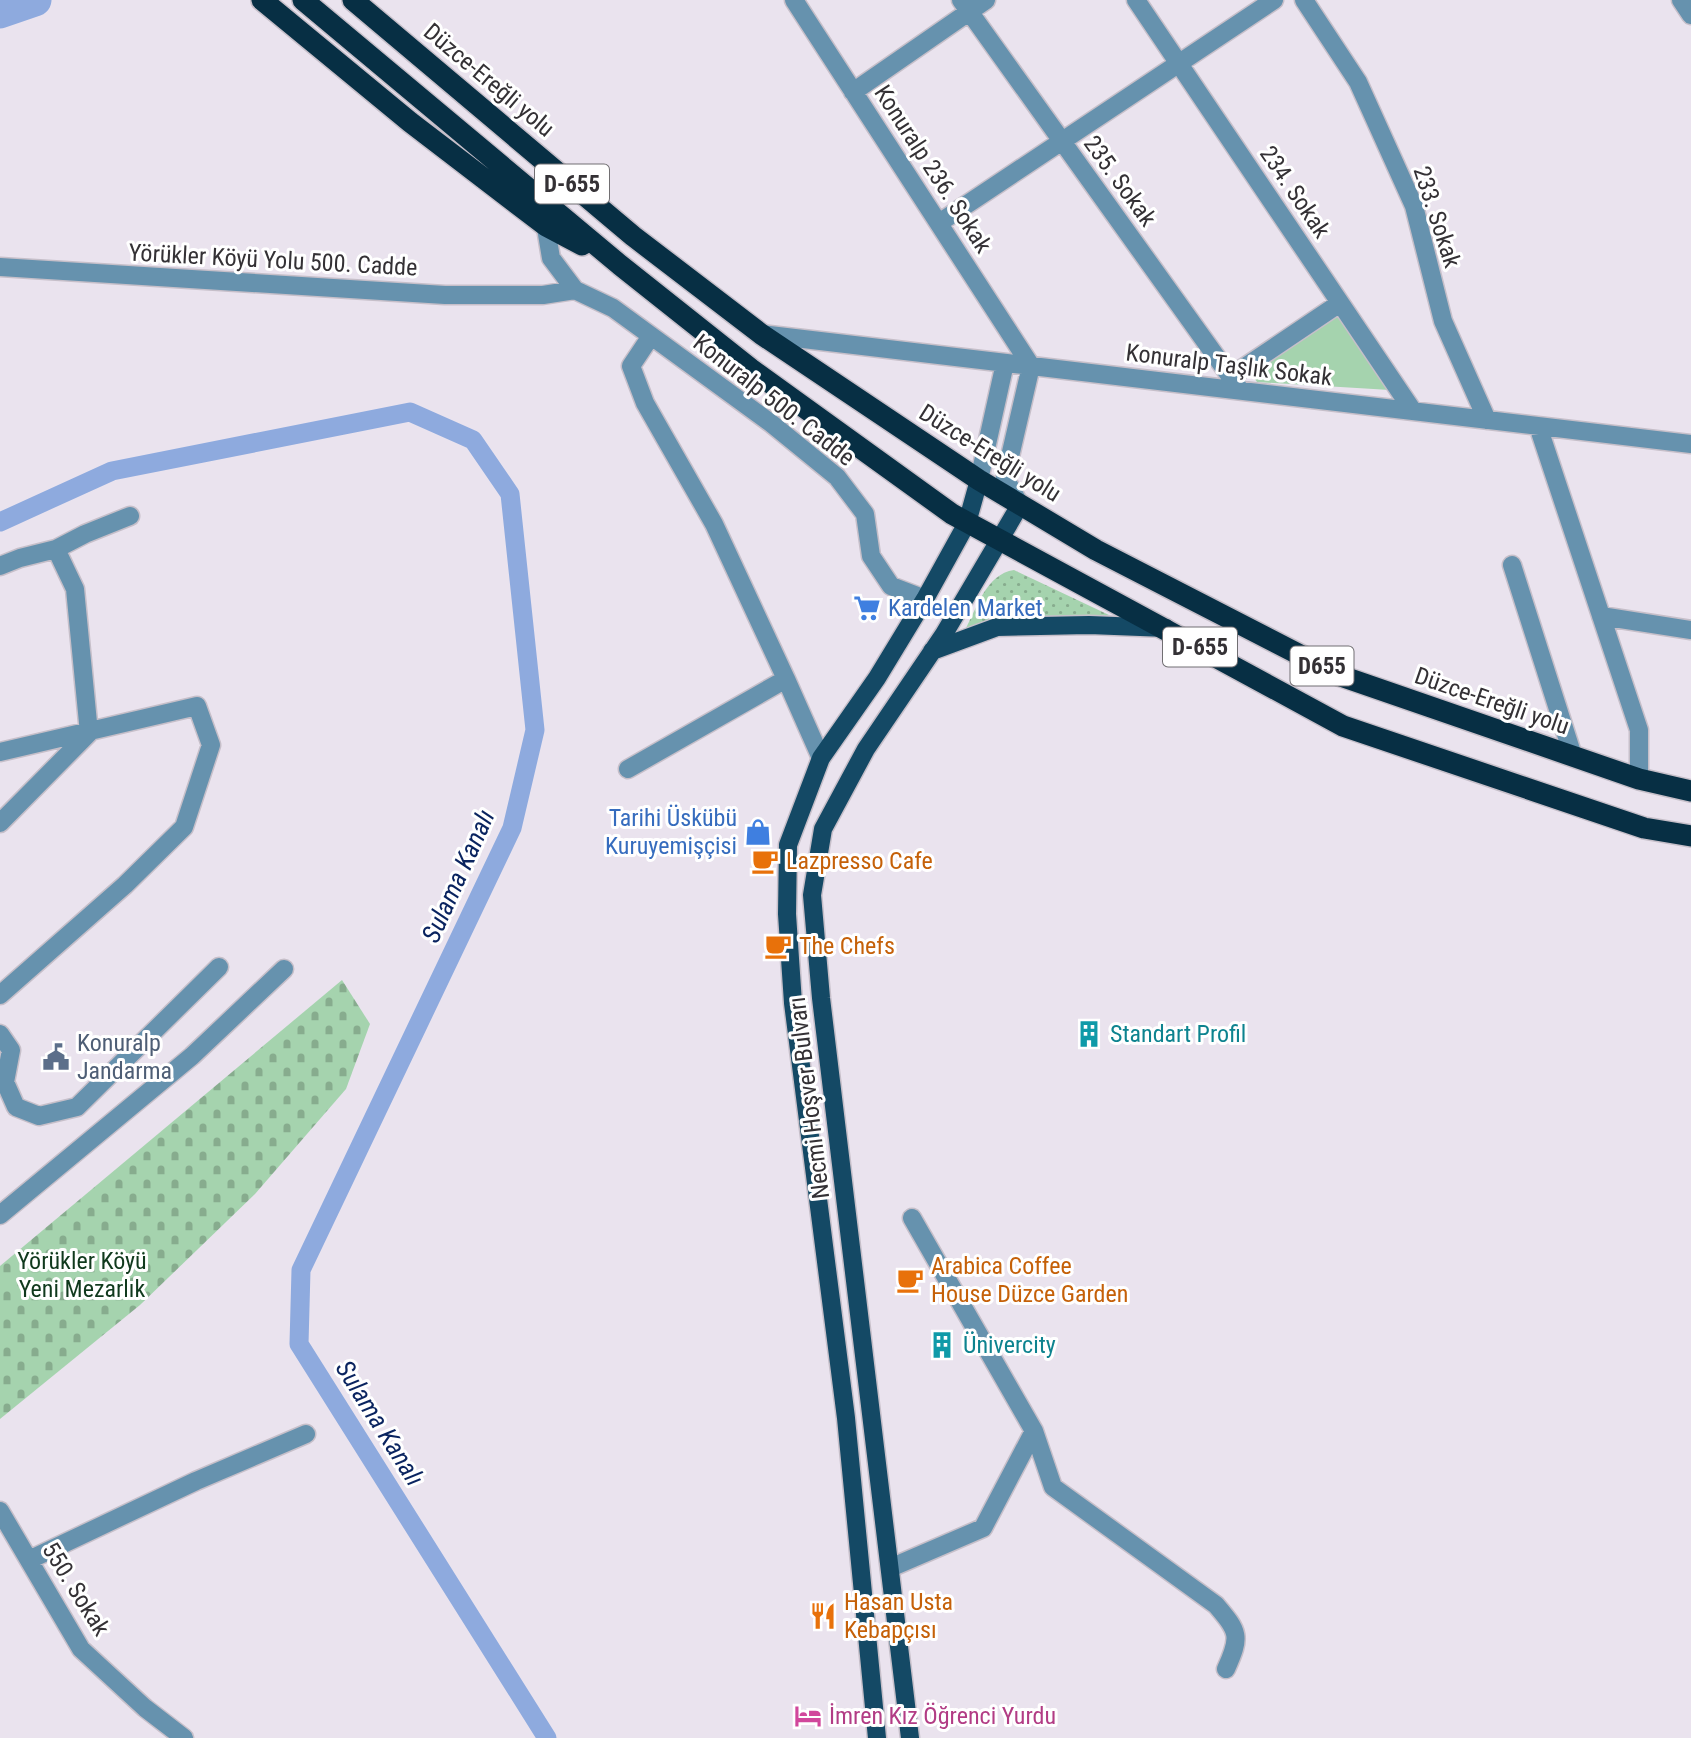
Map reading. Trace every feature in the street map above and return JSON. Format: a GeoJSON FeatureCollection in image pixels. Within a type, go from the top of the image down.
{"type":"FeatureCollection","features":[{"type":"Feature","properties":{"kind":"highway"},"geometry":{"type":"LineString","coordinates":[[262,0],[545,226],[620,265]]}},
{"type":"Feature","properties":{"kind":"highway"},"geometry":{"type":"LineString","coordinates":[[303,0],[620,265]]}},
{"type":"Feature","properties":{"kind":"highway","name":"Düzce-Ereğli yolu"},"geometry":{"type":"LineString","coordinates":[[353,0],[634,236],[761,334],[979,480],[1096,550],[1341,677],[1639,779],[1691,791]]}},
{"type":"Feature","properties":{"kind":"highway","name":"D-655"},"geometry":{"type":"LineString","coordinates":[[620,265],[751,369],[967,523],[1167,628],[1343,726],[1644,828],[1691,836]]}},
{"type":"Feature","properties":{"kind":"main road","name":"Necmi Hoşver Bulvarı"},"geometry":{"type":"LineString","coordinates":[[877,1738],[846,1418],[793,1003],[787,914],[788,845],[821,758],[877,678],[925,599],[967,523],[979,480]]}},
{"type":"Feature","properties":{"kind":"main road","name":"Necmi Hoşver Bulvarı"},"geometry":{"type":"LineString","coordinates":[[910,1738],[821,998],[812,895],[823,829],[866,749],[1001,542],[1020,505]]}},
{"type":"Feature","properties":{"kind":"main road"},"geometry":{"type":"LineString","coordinates":[[932,651],[998,627],[1089,625],[1167,628]]}},
{"type":"Feature","properties":{"kind":"street","name":"Konuralp 236. Sokak"},"geometry":{"type":"LineString","coordinates":[[794,0],[1031,366]]}},
{"type":"Feature","properties":{"kind":"street"},"geometry":{"type":"LineString","coordinates":[[853,92],[964,6],[986,0]]}},
{"type":"Feature","properties":{"kind":"street","name":"234. Sokak"},"geometry":{"type":"LineString","coordinates":[[1136,0],[1413,411]]}},
{"type":"Feature","properties":{"kind":"street"},"geometry":{"type":"LineString","coordinates":[[939,223],[1274,0]]}},
{"type":"Feature","properties":{"kind":"street","name":"233. Sokak"},"geometry":{"type":"LineString","coordinates":[[1304,0],[1358,82],[1414,206],[1443,321],[1487,420]]}},
{"type":"Feature","properties":{"kind":"street"},"geometry":{"type":"LineString","coordinates":[[1681,0],[1691,15]]}},
{"type":"Feature","properties":{"kind":"street","name":"235. Sokak"},"geometry":{"type":"LineString","coordinates":[[964,6],[1235,384]]}},
{"type":"Feature","properties":{"kind":"street"},"geometry":{"type":"LineString","coordinates":[[541,199],[551,258],[575,290]]}},
{"type":"Feature","properties":{"kind":"street","name":"Yörükler Köyü Yolu 500. Cadde"},"geometry":{"type":"LineString","coordinates":[[0,267],[445,295],[542,295],[575,290]]}},
{"type":"Feature","properties":{"kind":"street","name":"Konuralp 500. Cadde"},"geometry":{"type":"LineString","coordinates":[[575,290],[613,308],[838,477],[865,514],[871,556],[891,586],[925,599]]}},
{"type":"Feature","properties":{"kind":"street"},"geometry":{"type":"LineString","coordinates":[[1235,384],[1340,303]]}},
{"type":"Feature","properties":{"kind":"street","name":"Konuralp Taşlık Sokak"},"geometry":{"type":"LineString","coordinates":[[761,334],[1031,366],[1235,384],[1413,411],[1691,444]]}},
{"type":"Feature","properties":{"kind":"street"},"geometry":{"type":"LineString","coordinates":[[651,336],[631,366],[645,403],[714,524],[821,758]]}},
{"type":"Feature","properties":{"kind":"street"},"geometry":{"type":"LineString","coordinates":[[979,480],[1005,363]]}},
{"type":"Feature","properties":{"kind":"street"},"geometry":{"type":"LineString","coordinates":[[1020,505],[1005,478],[1031,366]]}},
{"type":"Feature","properties":{"kind":"street"},"geometry":{"type":"LineString","coordinates":[[1538,426],[1639,730],[1639,779]]}},
{"type":"Feature","properties":{"kind":"street"},"geometry":{"type":"LineString","coordinates":[[0,566],[20,558],[56,550],[130,516]]}},
{"type":"Feature","properties":{"kind":"street"},"geometry":{"type":"LineString","coordinates":[[56,550],[75,589],[89,733]]}},
{"type":"Feature","properties":{"kind":"street"},"geometry":{"type":"LineString","coordinates":[[1512,565],[1573,756]]}},
{"type":"Feature","properties":{"kind":"street"},"geometry":{"type":"LineString","coordinates":[[1601,616],[1691,630]]}},
{"type":"Feature","properties":{"kind":"street"},"geometry":{"type":"LineString","coordinates":[[628,769],[786,679]]}},
{"type":"Feature","properties":{"kind":"street"},"geometry":{"type":"LineString","coordinates":[[0,752],[197,706],[211,745],[184,827],[125,885],[0,995]]}},
{"type":"Feature","properties":{"kind":"street"},"geometry":{"type":"LineString","coordinates":[[0,823],[89,733]]}},
{"type":"Feature","properties":{"kind":"street"},"geometry":{"type":"LineString","coordinates":[[0,1034],[11,1050],[5,1082],[16,1107],[39,1116],[77,1107],[219,967]]}},
{"type":"Feature","properties":{"kind":"street"},"geometry":{"type":"LineString","coordinates":[[0,1216],[192,1056],[284,969]]}},
{"type":"Feature","properties":{"kind":"street"},"geometry":{"type":"LineString","coordinates":[[912,1218],[1034,1431],[1053,1487],[1216,1605],[1236,1628],[1237,1645],[1226,1669]]}},
{"type":"Feature","properties":{"kind":"street"},"geometry":{"type":"LineString","coordinates":[[890,1568],[983,1528],[1034,1431]]}},
{"type":"Feature","properties":{"kind":"street"},"geometry":{"type":"LineString","coordinates":[[29,1560],[196,1481],[306,1434]]}},
{"type":"Feature","properties":{"kind":"street","name":"550. Sokak"},"geometry":{"type":"LineString","coordinates":[[0,1511],[81,1649],[145,1708],[184,1738]]}},
{"type":"Feature","properties":{"kind":"green space"},"geometry":{"type":"Polygon","coordinates":[[[1336,314],[1390,390],[1257,382],[1250,372],[1336,314]]]}},
{"type":"Feature","properties":{"kind":"green space"},"geometry":{"type":"Polygon","coordinates":[[[1014,570],[1109,615],[1093,619],[965,630],[989,585],[1004,573],[1014,570]]]}},
{"type":"Feature","properties":{"kind":"green space","name":"Yörükler Köyü Yeni Mezarlık"},"geometry":{"type":"Polygon","coordinates":[[[342,980],[370,1024],[346,1089],[255,1194],[140,1305],[0,1419],[0,1266],[342,980]]]}},
{"type":"Feature","properties":{"kind":"waterway"},"geometry":{"type":"LineString","coordinates":[[0,12],[35,0]]}},
{"type":"Feature","properties":{"kind":"waterway","name":"Sulama Kanalı"},"geometry":{"type":"LineString","coordinates":[[0,522],[112,471],[410,412],[473,440],[510,494],[535,730],[512,828],[301,1270],[299,1344],[547,1738]]}},
{"type":"Feature","properties":{"kind":"place","name":"Kardelen Market"},"geometry":{"type":"Point","coordinates":[867,608]}},
{"type":"Feature","properties":{"kind":"place","name":"Tarihi Üskübü Kuruyemişçisi"},"geometry":{"type":"Point","coordinates":[758,832]}},
{"type":"Feature","properties":{"kind":"place","name":"Lazpresso Cafe"},"geometry":{"type":"Point","coordinates":[765,861]}},
{"type":"Feature","properties":{"kind":"place","name":"The Chefs"},"geometry":{"type":"Point","coordinates":[778,946]}},
{"type":"Feature","properties":{"kind":"place","name":"Standart Profil"},"geometry":{"type":"Point","coordinates":[1089,1034]}},
{"type":"Feature","properties":{"kind":"place","name":"Konuralp Jandarma"},"geometry":{"type":"Point","coordinates":[56,1057]}},
{"type":"Feature","properties":{"kind":"place","name":"Arabica Coffee House Düzce Garden"},"geometry":{"type":"Point","coordinates":[910,1280]}},
{"type":"Feature","properties":{"kind":"place","name":"Ünivercity"},"geometry":{"type":"Point","coordinates":[942,1345]}},
{"type":"Feature","properties":{"kind":"place","name":"Hasan Usta Kebapçısı"},"geometry":{"type":"Point","coordinates":[823,1616]}},
{"type":"Feature","properties":{"kind":"place","name":"İmren Kız Öğrenci Yurdu"},"geometry":{"type":"Point","coordinates":[808,1716]}}]}
